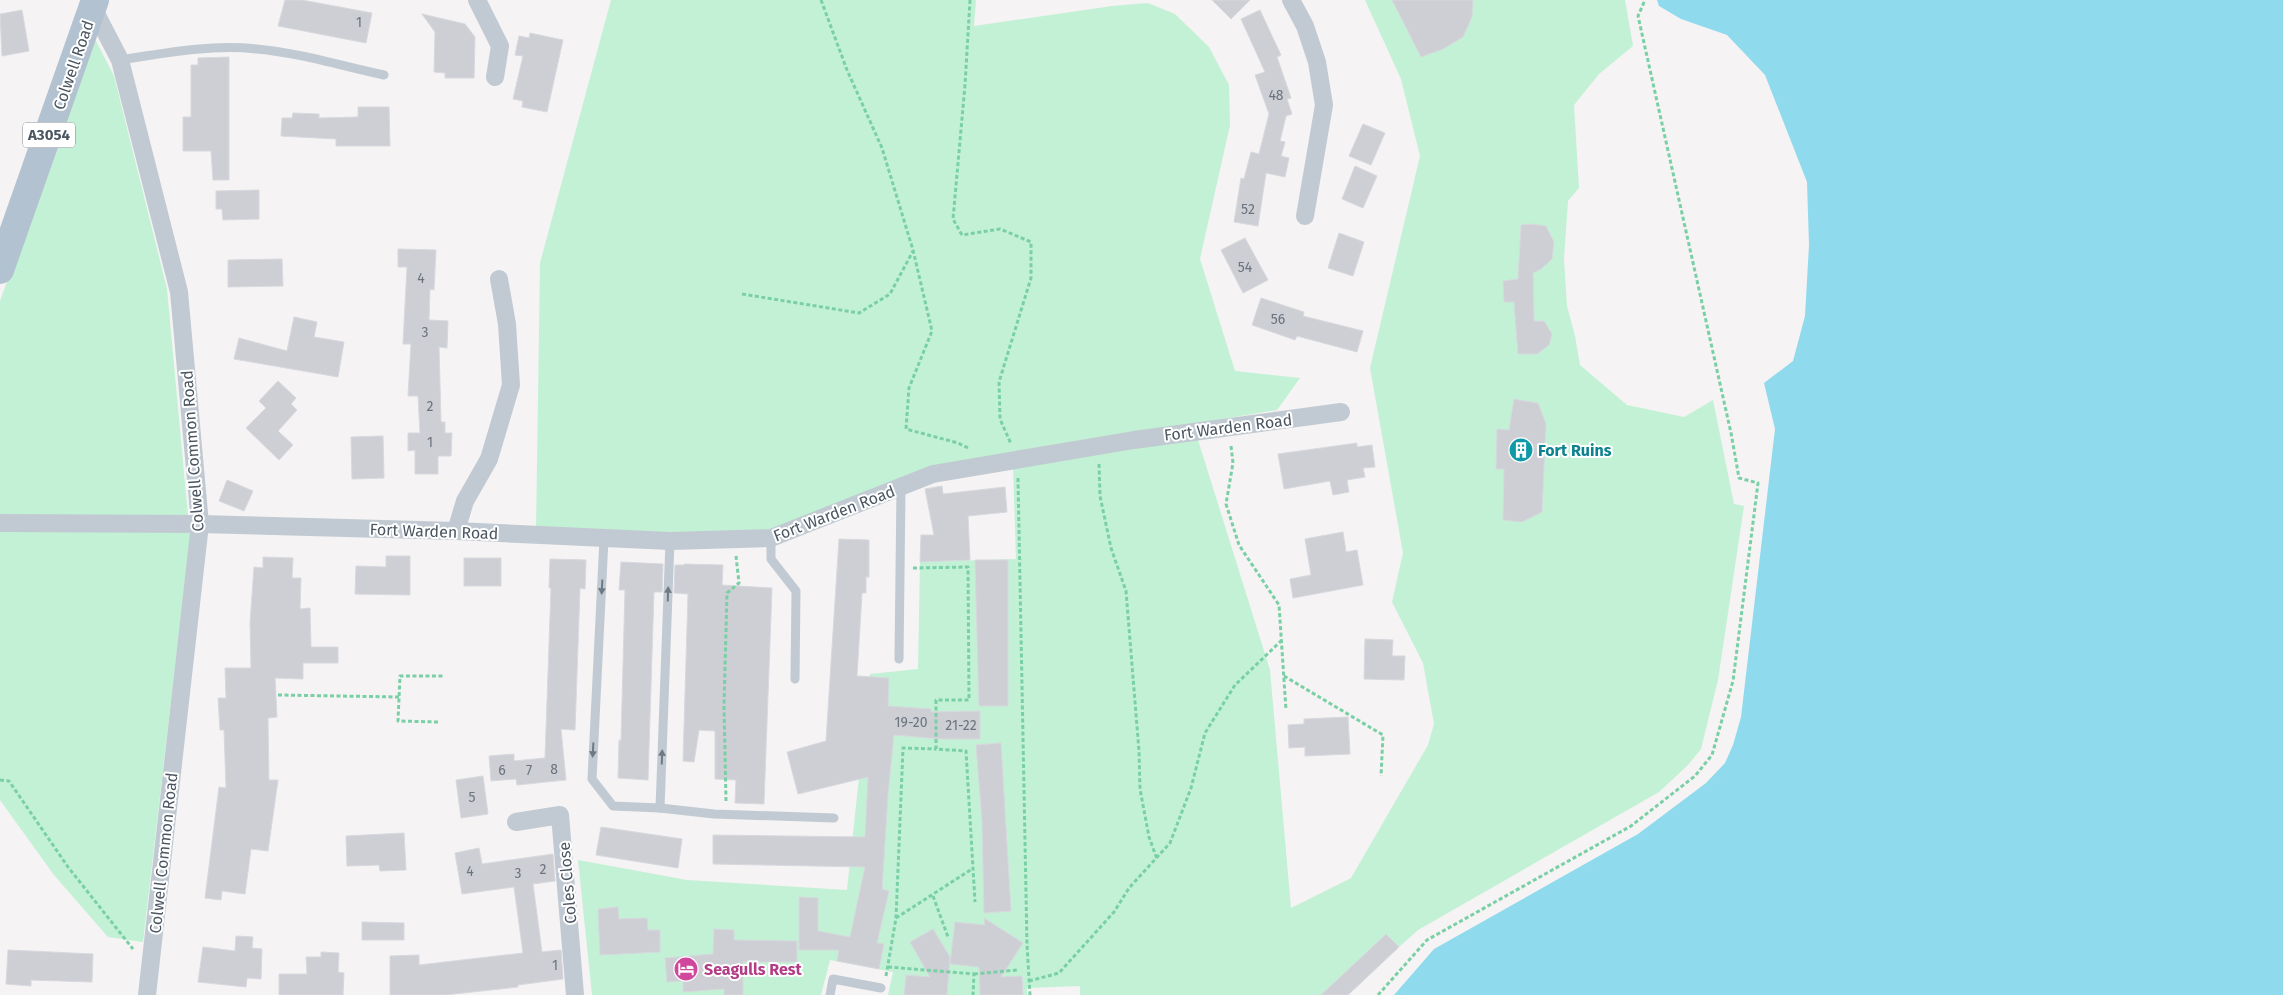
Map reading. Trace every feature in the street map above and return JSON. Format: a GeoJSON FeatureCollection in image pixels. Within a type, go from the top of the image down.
{"type":"FeatureCollection","features":[{"type":"Feature","properties":{"kind":"main road","name":"Colwell Road"},"geometry":{"type":"LineString","coordinates":[[0,270],[7,232],[94,4]]}},
{"type":"Feature","properties":{"kind":"street"},"geometry":{"type":"LineString","coordinates":[[477,0],[500,46],[495,77]]}},
{"type":"Feature","properties":{"kind":"street"},"geometry":{"type":"LineString","coordinates":[[1291,0],[1305,26],[1317,62],[1324,105],[1305,216]]}},
{"type":"Feature","properties":{"kind":"street","name":"Colwell Common Road"},"geometry":{"type":"LineString","coordinates":[[94,4],[120,60],[179,292],[200,524],[147,995]]}},
{"type":"Feature","properties":{"kind":"street"},"geometry":{"type":"LineString","coordinates":[[456,531],[465,501],[489,459],[511,385],[507,324],[499,279]]}},
{"type":"Feature","properties":{"kind":"street","name":"Fort Warden Road"},"geometry":{"type":"LineString","coordinates":[[0,523],[200,524],[456,531],[670,541],[771,538],[933,474],[1098,446],[1341,412]]}},
{"type":"Feature","properties":{"kind":"street","name":"Coles Close"},"geometry":{"type":"LineString","coordinates":[[516,822],[560,815],[575,995]]}},
{"type":"Feature","properties":{"kind":"lane"},"geometry":{"type":"LineString","coordinates":[[120,60],[197,48],[255,48],[304,55],[341,66],[384,75]]}},
{"type":"Feature","properties":{"kind":"lane"},"geometry":{"type":"LineString","coordinates":[[899,659],[901,487]]}},
{"type":"Feature","properties":{"kind":"lane"},"geometry":{"type":"LineString","coordinates":[[771,538],[771,559],[796,591],[795,678]]}},
{"type":"Feature","properties":{"kind":"lane"},"geometry":{"type":"LineString","coordinates":[[604,539],[592,779],[613,806],[727,814],[834,818]]}},
{"type":"Feature","properties":{"kind":"lane"},"geometry":{"type":"LineString","coordinates":[[660,808],[670,541]]}},
{"type":"Feature","properties":{"kind":"lane"},"geometry":{"type":"LineString","coordinates":[[830,995],[833,979],[882,988]]}},
{"type":"Feature","properties":{"kind":"path"},"geometry":{"type":"LineString","coordinates":[[821,0],[846,70],[882,148],[913,250],[932,331],[909,388],[906,429],[958,443],[996,463]]}},
{"type":"Feature","properties":{"kind":"path"},"geometry":{"type":"LineString","coordinates":[[970,0],[965,85],[953,219],[962,236],[1000,229],[1031,242],[1031,278],[999,382],[1000,420],[1018,460],[1027,935],[1030,995]]}},
{"type":"Feature","properties":{"kind":"path"},"geometry":{"type":"LineString","coordinates":[[1378,995],[1427,940],[1631,826],[1695,776],[1712,755],[1719,735],[1733,681],[1758,483],[1739,478],[1638,16],[1645,0]]}},
{"type":"Feature","properties":{"kind":"path"},"geometry":{"type":"LineString","coordinates":[[742,294],[859,313],[890,294],[913,250]]}},
{"type":"Feature","properties":{"kind":"path"},"geometry":{"type":"LineString","coordinates":[[1230,428],[1233,463],[1226,504],[1239,545],[1279,605],[1286,710]]}},
{"type":"Feature","properties":{"kind":"path"},"geometry":{"type":"LineString","coordinates":[[1098,446],[1100,496],[1111,548],[1126,591],[1139,751],[1140,789],[1149,837],[1157,859]]}},
{"type":"Feature","properties":{"kind":"path"},"geometry":{"type":"LineString","coordinates":[[727,814],[724,706],[727,593],[740,583],[735,551]]}},
{"type":"Feature","properties":{"kind":"path"},"geometry":{"type":"LineString","coordinates":[[900,568],[968,567],[969,700],[936,700],[936,750]]}},
{"type":"Feature","properties":{"kind":"path"},"geometry":{"type":"LineString","coordinates":[[1029,981],[1060,973],[1114,912],[1129,888],[1170,843],[1191,788],[1205,733],[1235,685],[1281,641]]}},
{"type":"Feature","properties":{"kind":"path"},"geometry":{"type":"LineString","coordinates":[[438,722],[398,721],[400,676],[443,676]]}},
{"type":"Feature","properties":{"kind":"path"},"geometry":{"type":"LineString","coordinates":[[1283,676],[1384,734],[1381,776]]}},
{"type":"Feature","properties":{"kind":"path"},"geometry":{"type":"LineString","coordinates":[[278,696],[399,697]]}},
{"type":"Feature","properties":{"kind":"path"},"geometry":{"type":"LineString","coordinates":[[975,902],[966,751],[904,748],[896,918],[888,967],[974,974],[1017,970]]}},
{"type":"Feature","properties":{"kind":"path"},"geometry":{"type":"LineString","coordinates":[[0,780],[9,781],[68,867],[150,971]]}},
{"type":"Feature","properties":{"kind":"path"},"geometry":{"type":"LineString","coordinates":[[896,918],[933,896],[973,868]]}},
{"type":"Feature","properties":{"kind":"path"},"geometry":{"type":"LineString","coordinates":[[933,896],[948,937]]}},
{"type":"Feature","properties":{"kind":"path"},"geometry":{"type":"LineString","coordinates":[[973,995],[974,974]]}},
{"type":"Feature","properties":{"kind":"green space"},"geometry":{"type":"Polygon","coordinates":[[[611,0],[976,0],[974,26],[1112,6],[1148,3],[1175,14],[1209,47],[1229,85],[1230,125],[1200,259],[1235,371],[1300,378],[1277,410],[1193,424],[1270,670],[1291,908],[1351,878],[1428,745],[1434,724],[1423,663],[1392,602],[1403,553],[1370,368],[1420,156],[1401,79],[1365,0],[1625,0],[1633,46],[1599,74],[1574,105],[1579,188],[1568,201],[1564,259],[1567,306],[1580,365],[1627,405],[1684,417],[1713,400],[1734,504],[1744,506],[1718,680],[1701,749],[1688,765],[1659,792],[1418,930],[1399,947],[1386,934],[1321,995],[1080,995],[1080,986],[1027,988],[1027,995],[888,995],[893,972],[830,960],[821,995],[592,995],[578,860],[687,880],[847,890],[870,674],[918,669],[920,562],[1016,559],[1013,466],[1034,451],[769,534],[536,531],[540,263],[611,0]]]}},
{"type":"Feature","properties":{"kind":"green space"},"geometry":{"type":"Polygon","coordinates":[[[95,39],[114,76],[167,289],[190,537],[143,942],[108,937],[54,875],[0,800],[0,301],[95,39]]]}},
{"type":"Feature","properties":{"kind":"water"},"geometry":{"type":"Polygon","coordinates":[[[1657,0],[2283,0],[2283,995],[1394,995],[1434,949],[1638,834],[1706,783],[1725,763],[1733,745],[1741,717],[1775,429],[1764,383],[1793,361],[1805,316],[1809,245],[1807,182],[1765,75],[1727,35],[1681,19],[1659,6],[1657,0]]]}},
{"type":"Feature","properties":{"kind":"building"},"geometry":{"type":"Polygon","coordinates":[[[285,0],[302,0],[372,13],[366,43],[278,26],[285,0]]]}},
{"type":"Feature","properties":{"kind":"building"},"geometry":{"type":"Polygon","coordinates":[[[1212,0],[1250,0],[1231,19],[1212,0]]]}},
{"type":"Feature","properties":{"kind":"building"},"geometry":{"type":"Polygon","coordinates":[[[1392,0],[1473,0],[1472,17],[1463,37],[1443,49],[1421,57],[1392,0]]]}},
{"type":"Feature","properties":{"kind":"building"},"geometry":{"type":"Polygon","coordinates":[[[22,10],[29,51],[2,56],[0,14],[22,10]]]}},
{"type":"Feature","properties":{"kind":"building"},"geometry":{"type":"Polygon","coordinates":[[[1260,10],[1281,55],[1277,57],[1291,98],[1287,99],[1292,114],[1286,116],[1280,141],[1285,142],[1281,156],[1289,158],[1285,177],[1266,173],[1258,226],[1234,222],[1241,178],[1244,179],[1251,152],[1259,154],[1269,114],[1255,75],[1265,72],[1241,19],[1260,10]]]}},
{"type":"Feature","properties":{"kind":"building"},"geometry":{"type":"Polygon","coordinates":[[[422,14],[465,24],[475,37],[474,78],[445,78],[445,73],[434,72],[435,32],[422,14]]]}},
{"type":"Feature","properties":{"kind":"building"},"geometry":{"type":"Polygon","coordinates":[[[530,33],[563,40],[547,112],[522,107],[523,101],[513,99],[523,56],[515,55],[519,36],[529,38],[530,33]]]}},
{"type":"Feature","properties":{"kind":"building"},"geometry":{"type":"Polygon","coordinates":[[[229,57],[229,180],[213,180],[211,151],[183,151],[183,117],[191,117],[191,65],[198,65],[198,58],[229,57]]]}},
{"type":"Feature","properties":{"kind":"building"},"geometry":{"type":"Polygon","coordinates":[[[358,107],[389,107],[390,146],[336,146],[336,139],[281,136],[282,118],[292,118],[293,113],[319,114],[319,118],[358,117],[358,107]]]}},
{"type":"Feature","properties":{"kind":"building"},"geometry":{"type":"Polygon","coordinates":[[[1363,124],[1385,133],[1371,165],[1349,156],[1363,124]]]}},
{"type":"Feature","properties":{"kind":"building"},"geometry":{"type":"Polygon","coordinates":[[[1355,166],[1377,176],[1363,208],[1342,199],[1355,166]]]}},
{"type":"Feature","properties":{"kind":"building"},"geometry":{"type":"Polygon","coordinates":[[[259,190],[259,219],[223,220],[222,209],[216,209],[216,191],[259,190]]]}},
{"type":"Feature","properties":{"kind":"building"},"geometry":{"type":"Polygon","coordinates":[[[1521,225],[1546,226],[1554,242],[1552,259],[1541,269],[1533,273],[1534,321],[1544,321],[1552,334],[1549,345],[1537,354],[1518,354],[1514,302],[1504,302],[1503,281],[1518,279],[1521,225]]]}},
{"type":"Feature","properties":{"kind":"building"},"geometry":{"type":"Polygon","coordinates":[[[1339,233],[1364,242],[1353,276],[1328,268],[1339,233]]]}},
{"type":"Feature","properties":{"kind":"building"},"geometry":{"type":"Polygon","coordinates":[[[1245,238],[1268,280],[1243,293],[1221,250],[1245,238]]]}},
{"type":"Feature","properties":{"kind":"building"},"geometry":{"type":"Polygon","coordinates":[[[398,249],[436,250],[434,290],[430,289],[429,320],[448,321],[447,348],[439,347],[441,422],[445,422],[445,433],[452,433],[451,456],[438,456],[438,474],[415,474],[415,450],[408,451],[408,433],[420,433],[418,396],[408,396],[411,344],[403,344],[407,267],[398,267],[398,249]]]}},
{"type":"Feature","properties":{"kind":"building"},"geometry":{"type":"Polygon","coordinates":[[[282,259],[283,286],[228,287],[228,260],[282,259]]]}},
{"type":"Feature","properties":{"kind":"building"},"geometry":{"type":"Polygon","coordinates":[[[1261,298],[1304,312],[1303,316],[1363,331],[1357,352],[1297,336],[1295,340],[1252,325],[1261,298]]]}},
{"type":"Feature","properties":{"kind":"building"},"geometry":{"type":"Polygon","coordinates":[[[294,317],[317,322],[314,337],[344,342],[338,377],[234,359],[239,338],[287,351],[294,317]]]}},
{"type":"Feature","properties":{"kind":"building"},"geometry":{"type":"Polygon","coordinates":[[[278,381],[296,398],[291,404],[297,410],[278,431],[293,445],[279,460],[246,428],[266,408],[259,401],[278,381]]]}},
{"type":"Feature","properties":{"kind":"building","name":"Fort Ruins"},"geometry":{"type":"Polygon","coordinates":[[[1514,399],[1538,403],[1546,424],[1542,512],[1522,522],[1503,520],[1504,469],[1496,469],[1497,429],[1509,430],[1514,399]]]}},
{"type":"Feature","properties":{"kind":"building"},"geometry":{"type":"Polygon","coordinates":[[[383,436],[384,478],[352,479],[351,437],[383,436]]]}},
{"type":"Feature","properties":{"kind":"building"},"geometry":{"type":"Polygon","coordinates":[[[1357,443],[1357,447],[1372,445],[1375,467],[1363,468],[1365,477],[1347,480],[1349,492],[1333,495],[1330,481],[1284,489],[1278,454],[1357,443]]]}},
{"type":"Feature","properties":{"kind":"building"},"geometry":{"type":"Polygon","coordinates":[[[227,480],[253,491],[244,511],[219,501],[227,480]]]}},
{"type":"Feature","properties":{"kind":"building"},"geometry":{"type":"Polygon","coordinates":[[[942,486],[943,494],[1005,487],[1007,512],[968,516],[970,560],[920,562],[921,535],[934,535],[925,489],[942,486]]]}},
{"type":"Feature","properties":{"kind":"building"},"geometry":{"type":"Polygon","coordinates":[[[1343,532],[1346,552],[1357,550],[1363,585],[1293,598],[1290,579],[1311,575],[1305,539],[1343,532]]]}},
{"type":"Feature","properties":{"kind":"building"},"geometry":{"type":"Polygon","coordinates":[[[839,539],[869,540],[869,577],[866,577],[866,593],[862,593],[857,676],[889,678],[888,706],[931,709],[931,712],[980,711],[980,739],[941,739],[894,735],[882,889],[889,891],[877,943],[884,944],[879,969],[837,961],[839,950],[799,950],[799,897],[818,898],[818,931],[850,937],[865,867],[713,864],[713,835],[865,837],[868,777],[798,794],[787,752],[826,741],[839,539]]]}},
{"type":"Feature","properties":{"kind":"building"},"geometry":{"type":"Polygon","coordinates":[[[386,556],[410,556],[410,595],[355,594],[356,566],[386,567],[386,556]]]}},
{"type":"Feature","properties":{"kind":"building"},"geometry":{"type":"Polygon","coordinates":[[[263,557],[293,558],[292,578],[301,578],[300,609],[310,608],[311,647],[338,647],[338,663],[303,663],[303,679],[275,678],[277,717],[268,718],[269,780],[278,780],[268,851],[251,849],[245,894],[222,891],[221,900],[205,898],[219,787],[226,788],[224,730],[220,730],[218,698],[226,698],[225,668],[251,668],[250,623],[254,567],[263,568],[263,557]]]}},
{"type":"Feature","properties":{"kind":"building"},"geometry":{"type":"Polygon","coordinates":[[[464,558],[501,558],[501,586],[464,586],[464,558]]]}},
{"type":"Feature","properties":{"kind":"building"},"geometry":{"type":"Polygon","coordinates":[[[550,559],[586,560],[585,589],[580,588],[575,730],[561,729],[566,780],[517,785],[516,779],[491,781],[489,756],[514,754],[514,761],[545,758],[551,588],[549,588],[550,559]]]}},
{"type":"Feature","properties":{"kind":"building"},"geometry":{"type":"Polygon","coordinates":[[[975,560],[1008,560],[1008,706],[979,706],[975,560]]]}},
{"type":"Feature","properties":{"kind":"building"},"geometry":{"type":"Polygon","coordinates":[[[621,562],[663,564],[662,592],[654,592],[648,780],[618,778],[619,740],[621,741],[625,590],[619,590],[621,562]]]}},
{"type":"Feature","properties":{"kind":"building"},"geometry":{"type":"Polygon","coordinates":[[[675,565],[723,565],[722,585],[772,588],[764,804],[735,803],[736,780],[715,779],[715,731],[699,730],[694,762],[683,761],[688,594],[674,593],[675,565]]]}},
{"type":"Feature","properties":{"kind":"building"},"geometry":{"type":"Polygon","coordinates":[[[1365,639],[1393,640],[1392,656],[1405,656],[1404,680],[1364,679],[1365,639]]]}},
{"type":"Feature","properties":{"kind":"building"},"geometry":{"type":"Polygon","coordinates":[[[1348,717],[1350,754],[1305,756],[1305,747],[1289,748],[1288,725],[1304,724],[1304,719],[1348,717]]]}},
{"type":"Feature","properties":{"kind":"building"},"geometry":{"type":"Polygon","coordinates":[[[1001,743],[1011,911],[984,913],[982,821],[976,745],[1001,743]]]}},
{"type":"Feature","properties":{"kind":"building"},"geometry":{"type":"Polygon","coordinates":[[[483,776],[488,814],[461,818],[456,780],[483,776]]]}},
{"type":"Feature","properties":{"kind":"building"},"geometry":{"type":"Polygon","coordinates":[[[601,827],[682,839],[678,868],[596,855],[601,827]]]}},
{"type":"Feature","properties":{"kind":"building"},"geometry":{"type":"Polygon","coordinates":[[[404,833],[406,870],[380,871],[379,865],[347,866],[346,836],[404,833]]]}},
{"type":"Feature","properties":{"kind":"building"},"geometry":{"type":"Polygon","coordinates":[[[479,848],[482,864],[553,854],[555,881],[533,884],[542,952],[561,950],[563,979],[518,985],[518,987],[445,995],[390,995],[390,956],[419,955],[419,965],[523,953],[514,887],[462,894],[455,853],[479,848]]]}},
{"type":"Feature","properties":{"kind":"building"},"geometry":{"type":"Polygon","coordinates":[[[618,907],[619,919],[647,918],[648,930],[660,930],[660,952],[600,955],[598,909],[618,907]]]}},
{"type":"Feature","properties":{"kind":"building"},"geometry":{"type":"Polygon","coordinates":[[[984,918],[1023,943],[1001,977],[1022,976],[1023,995],[980,995],[979,967],[950,964],[955,922],[985,925],[984,918]]]}},
{"type":"Feature","properties":{"kind":"building"},"geometry":{"type":"Polygon","coordinates":[[[362,922],[404,923],[404,940],[362,940],[362,922]]]}},
{"type":"Feature","properties":{"kind":"building"},"geometry":{"type":"Polygon","coordinates":[[[714,929],[734,930],[734,940],[797,941],[797,962],[743,962],[743,995],[724,995],[724,989],[683,992],[683,981],[667,982],[665,958],[713,954],[714,929]]]}},
{"type":"Feature","properties":{"kind":"building"},"geometry":{"type":"Polygon","coordinates":[[[933,929],[950,957],[947,995],[904,995],[906,975],[930,977],[910,942],[933,929]]]}},
{"type":"Feature","properties":{"kind":"building"},"geometry":{"type":"Polygon","coordinates":[[[1386,934],[1399,947],[1348,995],[1321,995],[1386,934]]]}},
{"type":"Feature","properties":{"kind":"building"},"geometry":{"type":"Polygon","coordinates":[[[236,936],[253,937],[252,948],[262,949],[261,979],[247,978],[246,987],[198,982],[203,947],[235,951],[236,936]]]}},
{"type":"Feature","properties":{"kind":"building"},"geometry":{"type":"Polygon","coordinates":[[[8,950],[93,954],[92,982],[31,980],[31,986],[6,984],[8,950]]]}},
{"type":"Feature","properties":{"kind":"building"},"geometry":{"type":"Polygon","coordinates":[[[321,952],[339,953],[338,972],[344,973],[343,995],[279,995],[279,974],[307,974],[306,957],[321,957],[321,952]]]}},
{"type":"Feature","properties":{"kind":"place","name":"Fort Ruins"},"geometry":{"type":"Point","coordinates":[1521,450]}},
{"type":"Feature","properties":{"kind":"place","name":"Seagulls Rest"},"geometry":{"type":"Point","coordinates":[686,969]}}]}
